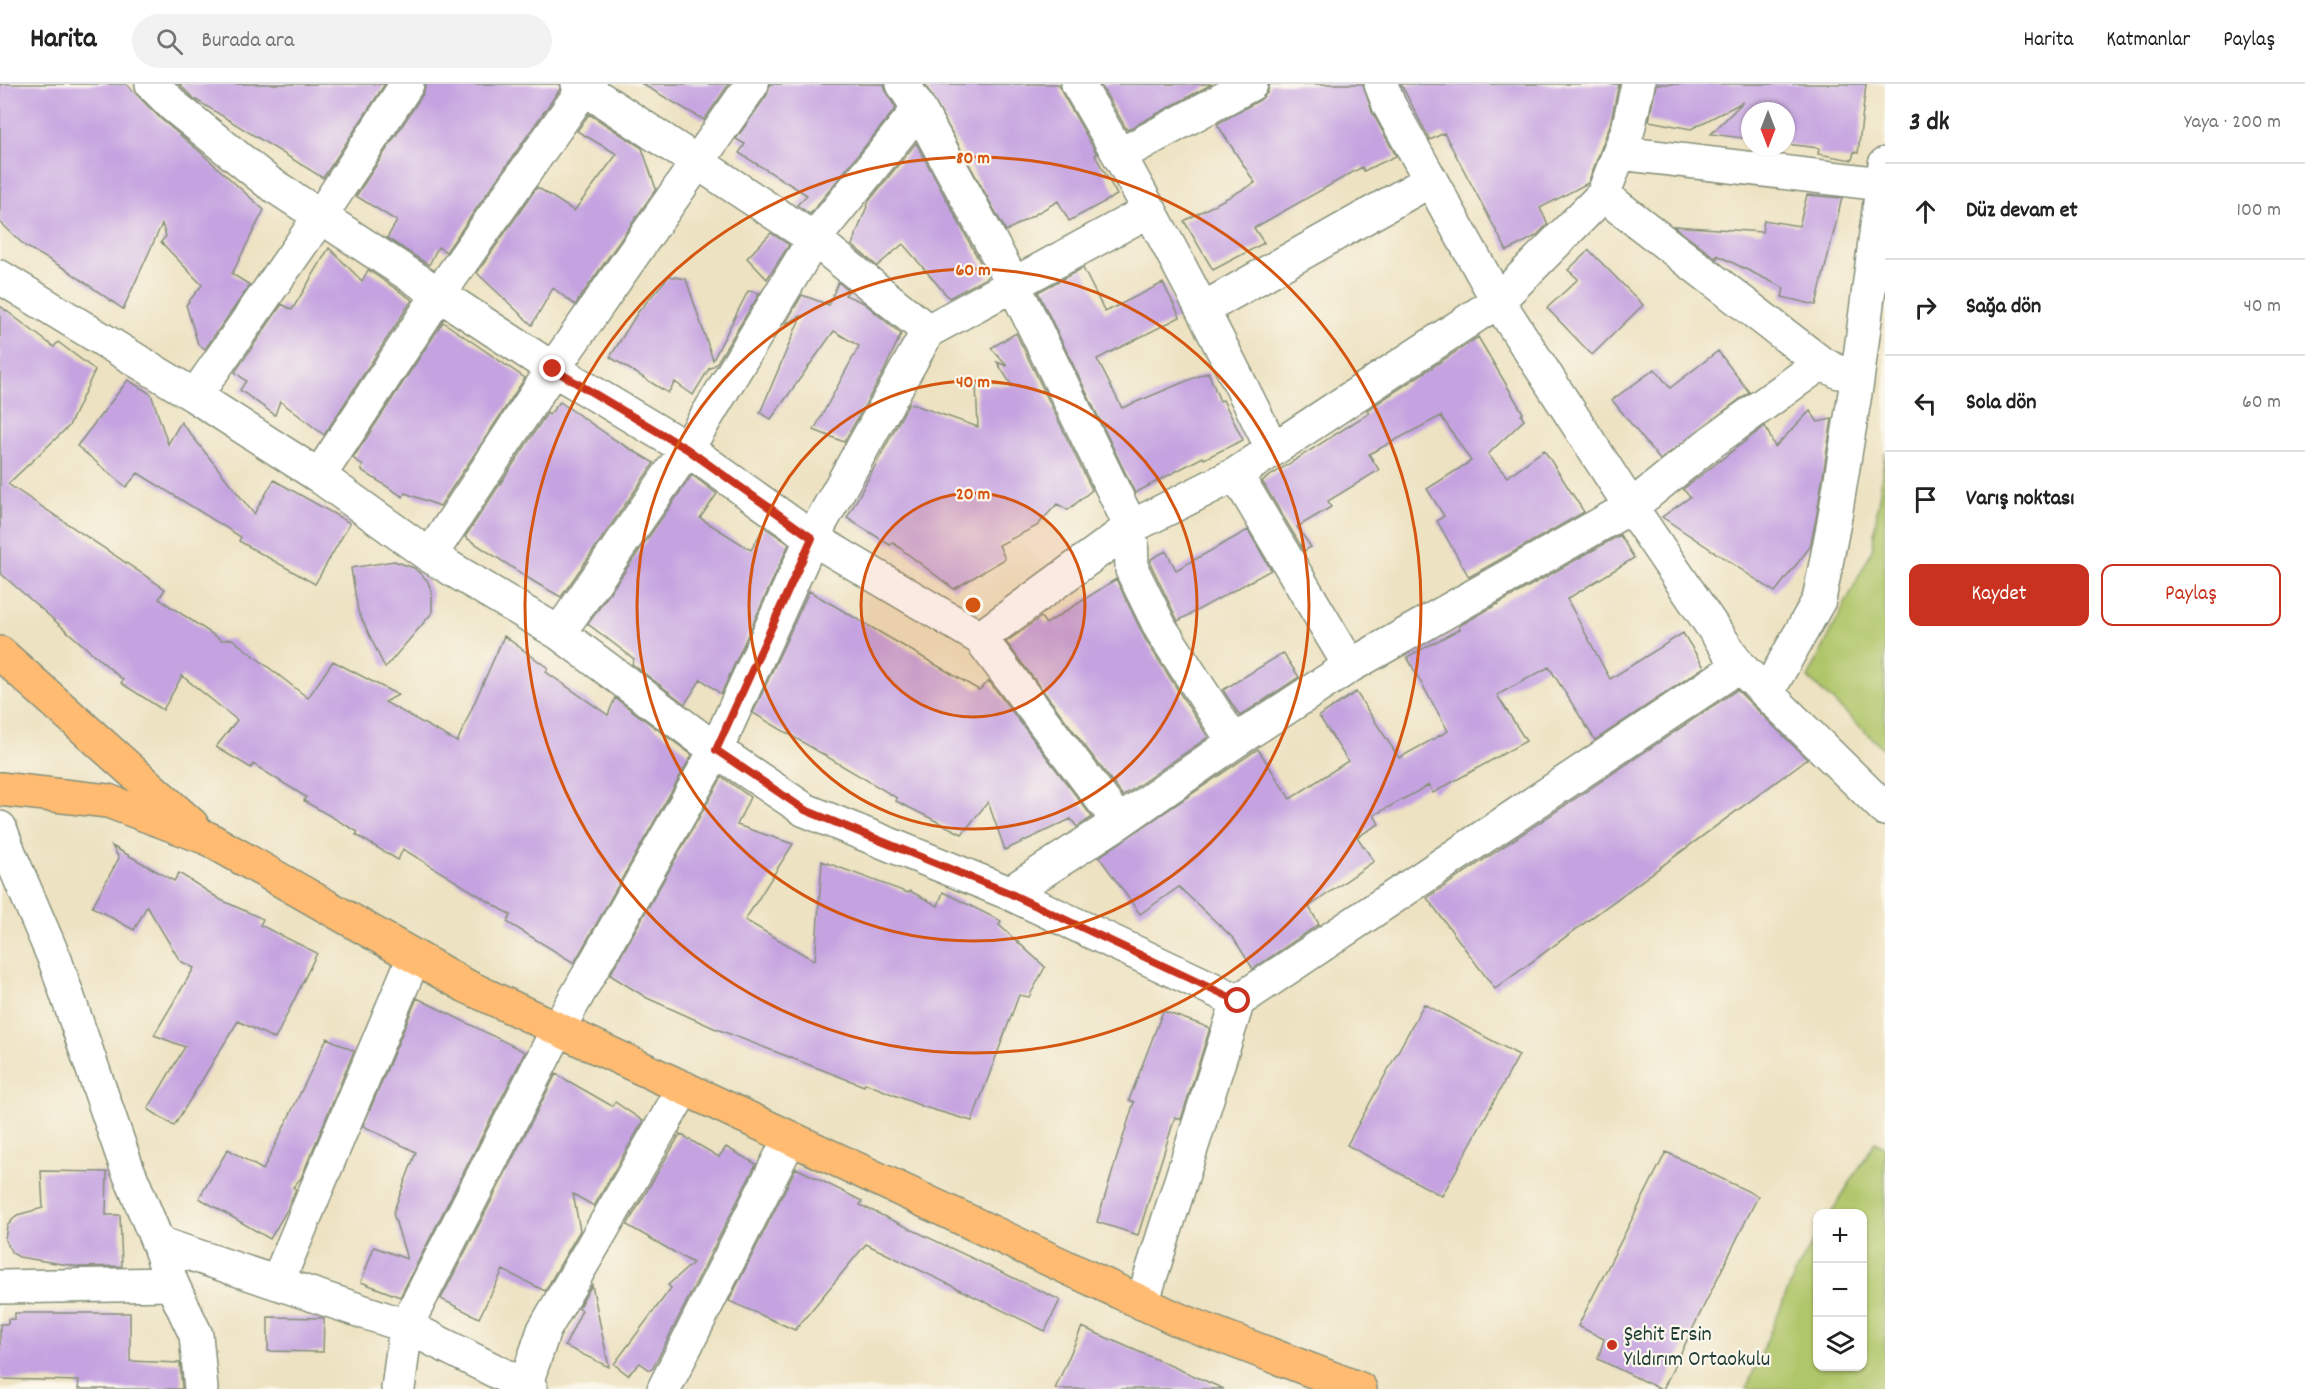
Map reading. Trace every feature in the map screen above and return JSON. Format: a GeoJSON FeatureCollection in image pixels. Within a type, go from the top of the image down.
{"type":"FeatureCollection","features":[{"type":"Feature","properties":{"kind":"main road"},"geometry":{"type":"LineString","coordinates":[[0,653],[207,838]]}},
{"type":"Feature","properties":{"kind":"main road"},"geometry":{"type":"LineString","coordinates":[[0,789],[108,801],[207,838],[466,986],[1177,1319],[1360,1389]]}},
{"type":"Feature","properties":{"kind":"street"},"geometry":{"type":"LineString","coordinates":[[152,84],[175,106],[268,182],[553,369],[687,449],[812,538],[980,638],[1119,822]]}},
{"type":"Feature","properties":{"kind":"street"},"geometry":{"type":"LineString","coordinates":[[195,396],[320,216],[407,84]]}},
{"type":"Feature","properties":{"kind":"street"},"geometry":{"type":"LineString","coordinates":[[429,556],[553,369],[752,84]]}},
{"type":"Feature","properties":{"kind":"street"},"geometry":{"type":"LineString","coordinates":[[1078,84],[1120,155],[1203,309],[1273,450]]}},
{"type":"Feature","properties":{"kind":"street"},"geometry":{"type":"LineString","coordinates":[[1120,155],[1251,84]]}},
{"type":"Feature","properties":{"kind":"street"},"geometry":{"type":"LineString","coordinates":[[1381,84],[1389,105],[1498,301],[1631,507],[1739,666],[1885,809]]}},
{"type":"Feature","properties":{"kind":"street"},"geometry":{"type":"LineString","coordinates":[[980,638],[1131,526],[1236,474],[1498,301],[1602,195],[1628,130],[1638,84]]}},
{"type":"Feature","properties":{"kind":"street"},"geometry":{"type":"LineString","coordinates":[[320,476],[440,294],[583,86],[814,239],[928,331]]}},
{"type":"Feature","properties":{"kind":"street"},"geometry":{"type":"LineString","coordinates":[[559,633],[687,449],[814,239],[911,97],[1013,283],[1131,526],[1132,570],[1161,629],[1234,742]]}},
{"type":"Feature","properties":{"kind":"street"},"geometry":{"type":"LineString","coordinates":[[1620,153],[1884,174],[1857,381],[1819,600],[1767,693]]}},
{"type":"Feature","properties":{"kind":"street"},"geometry":{"type":"LineString","coordinates":[[1203,309],[1431,180]]}},
{"type":"Feature","properties":{"kind":"street"},"geometry":{"type":"LineString","coordinates":[[1602,195],[1821,363],[1857,381]]}},
{"type":"Feature","properties":{"kind":"street"},"geometry":{"type":"LineString","coordinates":[[398,1389],[406,1326],[558,1029],[716,750],[812,538],[928,331],[1150,210]]}},
{"type":"Feature","properties":{"kind":"street"},"geometry":{"type":"LineString","coordinates":[[0,277],[195,396],[320,476],[429,556],[559,633],[716,750],[805,810],[1009,893],[1238,1001]]}},
{"type":"Feature","properties":{"kind":"street"},"geometry":{"type":"LineString","coordinates":[[1009,893],[1119,822],[1234,742],[1350,666],[1631,507],[1710,443],[1821,363]]}},
{"type":"Feature","properties":{"kind":"street"},"geometry":{"type":"LineString","coordinates":[[1236,474],[1350,666]]}},
{"type":"Feature","properties":{"kind":"street"},"geometry":{"type":"LineString","coordinates":[[1142,1303],[1238,1001],[1739,666]]}},
{"type":"Feature","properties":{"kind":"street"},"geometry":{"type":"LineString","coordinates":[[0,828],[56,960],[127,1168],[172,1284],[196,1335],[201,1389]]}},
{"type":"Feature","properties":{"kind":"street"},"geometry":{"type":"LineString","coordinates":[[277,1283],[414,957]]}},
{"type":"Feature","properties":{"kind":"street"},"geometry":{"type":"LineString","coordinates":[[158,1243],[406,1326],[527,1388],[544,1330],[684,1088]]}},
{"type":"Feature","properties":{"kind":"street"},"geometry":{"type":"LineString","coordinates":[[664,1389],[790,1138]]}},
{"type":"Feature","properties":{"kind":"street"},"geometry":{"type":"LineString","coordinates":[[0,1287],[172,1284]]}},
{"type":"Feature","properties":{"kind":"green space"},"geometry":{"type":"Polygon","coordinates":[[[1885,452],[1885,750],[1808,678],[1872,550],[1885,452]]]}},
{"type":"Feature","properties":{"kind":"green space"},"geometry":{"type":"Polygon","coordinates":[[[1875,1142],[1885,1147],[1885,1389],[1746,1389],[1796,1271],[1813,1243],[1813,1371],[1867,1371],[1867,1209],[1833,1209],[1875,1142]]]}},
{"type":"Feature","properties":{"kind":"building"},"geometry":{"type":"Polygon","coordinates":[[[0,84],[126,84],[162,120],[264,210],[232,274],[250,285],[205,349],[198,344],[186,305],[202,285],[161,242],[166,236],[162,224],[123,309],[67,270],[25,246],[0,222],[0,84]]]}},
{"type":"Feature","properties":{"kind":"building"},"geometry":{"type":"Polygon","coordinates":[[[179,84],[385,84],[323,178],[193,98],[179,84]]]}},
{"type":"Feature","properties":{"kind":"building"},"geometry":{"type":"Polygon","coordinates":[[[426,84],[559,84],[560,89],[446,252],[438,247],[429,265],[387,238],[397,221],[356,196],[423,94],[426,84]]]}},
{"type":"Feature","properties":{"kind":"building"},"geometry":{"type":"Polygon","coordinates":[[[642,84],[729,84],[704,120],[642,84]]]}},
{"type":"Feature","properties":{"kind":"building"},"geometry":{"type":"Polygon","coordinates":[[[770,84],[884,84],[896,108],[810,214],[797,205],[807,195],[739,153],[745,144],[736,139],[767,95],[770,84]]]}},
{"type":"Feature","properties":{"kind":"building"},"geometry":{"type":"Polygon","coordinates":[[[925,84],[1059,84],[1117,195],[1069,221],[1058,201],[1006,231],[925,84]]]}},
{"type":"Feature","properties":{"kind":"building"},"geometry":{"type":"Polygon","coordinates":[[[1100,84],[1212,84],[1127,130],[1100,84]]]}},
{"type":"Feature","properties":{"kind":"building"},"geometry":{"type":"Polygon","coordinates":[[[1270,84],[1363,84],[1372,112],[1396,156],[1364,171],[1362,167],[1254,228],[1264,243],[1213,270],[1184,221],[1255,183],[1217,124],[1260,100],[1267,93],[1270,84]]]}},
{"type":"Feature","properties":{"kind":"building"},"geometry":{"type":"Polygon","coordinates":[[[1401,84],[1619,84],[1610,125],[1588,183],[1540,208],[1548,224],[1536,236],[1507,251],[1444,133],[1430,140],[1401,84]]]}},
{"type":"Feature","properties":{"kind":"building"},"geometry":{"type":"Polygon","coordinates":[[[1656,84],[1866,84],[1858,153],[1854,152],[1852,160],[1818,154],[1819,148],[1795,145],[1795,102],[1741,102],[1691,129],[1649,121],[1656,84]]]}},
{"type":"Feature","properties":{"kind":"building"},"geometry":{"type":"Polygon","coordinates":[[[1741,104],[1741,138],[1711,134],[1741,104]]]}},
{"type":"Feature","properties":{"kind":"building"},"geometry":{"type":"Polygon","coordinates":[[[589,114],[642,148],[656,189],[575,305],[553,288],[532,325],[477,273],[537,187],[574,211],[617,154],[577,131],[589,114]]]}},
{"type":"Feature","properties":{"kind":"building"},"geometry":{"type":"Polygon","coordinates":[[[916,143],[988,277],[949,298],[903,244],[877,266],[852,245],[869,201],[916,143]]]}},
{"type":"Feature","properties":{"kind":"building"},"geometry":{"type":"Polygon","coordinates":[[[1807,195],[1842,198],[1816,305],[1782,297],[1784,288],[1717,255],[1717,259],[1673,226],[1762,232],[1764,220],[1799,226],[1807,195]]]}},
{"type":"Feature","properties":{"kind":"building"},"geometry":{"type":"Polygon","coordinates":[[[771,233],[789,245],[767,279],[747,258],[771,233]]]}},
{"type":"Feature","properties":{"kind":"building"},"geometry":{"type":"Polygon","coordinates":[[[329,248],[362,281],[368,270],[412,300],[324,435],[280,401],[275,415],[240,390],[246,381],[235,372],[282,304],[292,310],[329,248]]]}},
{"type":"Feature","properties":{"kind":"building"},"geometry":{"type":"Polygon","coordinates":[[[1589,250],[1643,305],[1592,355],[1547,308],[1578,279],[1568,270],[1589,250]]]}},
{"type":"Feature","properties":{"kind":"building"},"geometry":{"type":"Polygon","coordinates":[[[1083,268],[1105,312],[1163,283],[1180,317],[1097,359],[1122,408],[1208,372],[1220,401],[1223,400],[1243,440],[1204,459],[1203,457],[1135,493],[1038,292],[1083,268]]]}},
{"type":"Feature","properties":{"kind":"building"},"geometry":{"type":"Polygon","coordinates":[[[669,276],[686,279],[713,360],[748,291],[760,293],[716,364],[709,369],[710,367],[693,395],[675,382],[668,393],[610,357],[638,312],[669,276]]]}},
{"type":"Feature","properties":{"kind":"building"},"geometry":{"type":"Polygon","coordinates":[[[838,282],[849,291],[845,295],[864,303],[901,334],[884,371],[844,442],[814,430],[859,346],[834,331],[771,419],[760,413],[801,316],[785,324],[802,295],[829,305],[838,282]]]}},
{"type":"Feature","properties":{"kind":"building"},"geometry":{"type":"Polygon","coordinates":[[[0,306],[54,347],[58,342],[95,370],[69,426],[8,484],[165,589],[159,599],[221,640],[232,639],[308,698],[333,661],[398,695],[385,702],[457,742],[504,636],[548,668],[546,672],[608,715],[615,698],[692,755],[574,963],[507,922],[511,915],[403,849],[398,860],[356,835],[358,832],[304,801],[306,797],[253,764],[251,768],[216,747],[237,720],[182,676],[163,710],[121,683],[123,680],[0,573],[0,306]]]}},
{"type":"Feature","properties":{"kind":"building"},"geometry":{"type":"Polygon","coordinates":[[[443,322],[525,378],[440,506],[405,493],[403,497],[361,470],[363,466],[353,458],[443,322]]]}},
{"type":"Feature","properties":{"kind":"building"},"geometry":{"type":"Polygon","coordinates":[[[1016,333],[1092,490],[1068,510],[1057,504],[1037,526],[999,545],[1005,559],[954,589],[893,543],[890,545],[847,518],[909,403],[978,427],[976,384],[1012,386],[997,362],[1007,366],[991,348],[1016,333]]]}},
{"type":"Feature","properties":{"kind":"building"},"geometry":{"type":"Polygon","coordinates":[[[1478,337],[1523,413],[1521,415],[1524,420],[1488,454],[1507,477],[1544,450],[1584,512],[1469,577],[1437,521],[1444,516],[1427,489],[1471,461],[1441,416],[1369,454],[1379,470],[1328,501],[1331,507],[1297,527],[1311,547],[1304,551],[1262,481],[1369,413],[1367,410],[1478,337]]]}},
{"type":"Feature","properties":{"kind":"building"},"geometry":{"type":"Polygon","coordinates":[[[1718,351],[1749,392],[1660,460],[1612,400],[1655,369],[1670,388],[1718,351]]]}},
{"type":"Feature","properties":{"kind":"building"},"geometry":{"type":"Polygon","coordinates":[[[128,380],[151,394],[168,444],[181,422],[254,514],[274,480],[350,523],[315,584],[239,541],[241,537],[138,473],[126,487],[77,446],[128,380]]]}},
{"type":"Feature","properties":{"kind":"building"},"geometry":{"type":"Polygon","coordinates":[[[560,402],[654,463],[561,597],[465,537],[547,413],[549,415],[560,402]]]}},
{"type":"Feature","properties":{"kind":"building"},"geometry":{"type":"Polygon","coordinates":[[[1810,411],[1818,422],[1832,419],[1816,519],[1810,547],[1775,592],[1662,517],[1690,497],[1683,489],[1765,426],[1775,447],[1810,411]]]}},
{"type":"Feature","properties":{"kind":"building"},"geometry":{"type":"Polygon","coordinates":[[[692,475],[717,494],[700,518],[751,550],[764,527],[789,544],[721,694],[701,679],[685,704],[632,664],[634,659],[588,624],[692,475]]]}},
{"type":"Feature","properties":{"kind":"building"},"geometry":{"type":"Polygon","coordinates":[[[1248,530],[1271,570],[1178,621],[1151,565],[1151,559],[1166,551],[1176,570],[1248,530]]]}},
{"type":"Feature","properties":{"kind":"building"},"geometry":{"type":"Polygon","coordinates":[[[1620,535],[1634,558],[1567,599],[1610,679],[1683,633],[1704,667],[1595,740],[1549,667],[1497,695],[1526,741],[1433,793],[1429,785],[1374,815],[1379,824],[1357,837],[1374,861],[1309,907],[1319,924],[1253,969],[1234,939],[1179,887],[1140,914],[1099,857],[1258,749],[1290,799],[1348,761],[1319,716],[1356,692],[1399,758],[1448,731],[1407,657],[1460,629],[1459,626],[1620,535]]]}},
{"type":"Feature","properties":{"kind":"building"},"geometry":{"type":"Polygon","coordinates":[[[394,561],[414,568],[427,580],[432,592],[432,613],[385,668],[358,611],[351,568],[394,561]]]}},
{"type":"Feature","properties":{"kind":"building"},"geometry":{"type":"Polygon","coordinates":[[[1116,579],[1145,639],[1208,737],[1123,796],[1006,642],[1041,617],[1046,624],[1116,579]]]}},
{"type":"Feature","properties":{"kind":"building"},"geometry":{"type":"Polygon","coordinates":[[[809,591],[979,690],[989,681],[1092,817],[1077,827],[1071,819],[1005,850],[988,802],[962,834],[896,801],[897,798],[753,713],[809,591]]]}},
{"type":"Feature","properties":{"kind":"building"},"geometry":{"type":"Polygon","coordinates":[[[1283,653],[1299,677],[1240,716],[1223,690],[1283,653]]]}},
{"type":"Feature","properties":{"kind":"building"},"geometry":{"type":"Polygon","coordinates":[[[1737,690],[1807,759],[1495,989],[1427,898],[1737,690]]]}},
{"type":"Feature","properties":{"kind":"building"},"geometry":{"type":"Polygon","coordinates":[[[722,777],[750,797],[737,825],[793,844],[745,920],[815,961],[822,861],[908,893],[910,891],[938,906],[943,892],[1001,921],[999,925],[1045,967],[1029,997],[1019,995],[972,1121],[924,1107],[865,1083],[864,1086],[714,1028],[647,998],[610,975],[722,777]]]}},
{"type":"Feature","properties":{"kind":"building"},"geometry":{"type":"Polygon","coordinates":[[[112,846],[174,881],[179,873],[221,900],[263,919],[260,925],[317,953],[275,1039],[238,1021],[174,1126],[148,1109],[185,1047],[154,1035],[194,968],[180,961],[147,906],[134,930],[92,907],[119,858],[112,846]]]}},
{"type":"Feature","properties":{"kind":"building"},"geometry":{"type":"Polygon","coordinates":[[[417,998],[525,1052],[400,1297],[361,1282],[374,1247],[407,1259],[393,1213],[416,1152],[363,1126],[417,998]]]}},
{"type":"Feature","properties":{"kind":"building"},"geometry":{"type":"Polygon","coordinates":[[[1424,1004],[1519,1055],[1442,1196],[1347,1145],[1424,1004]]]}},
{"type":"Feature","properties":{"kind":"building"},"geometry":{"type":"Polygon","coordinates":[[[1163,1011],[1210,1028],[1181,1119],[1175,1117],[1138,1235],[1097,1222],[1134,1102],[1129,1100],[1163,1011]]]}},
{"type":"Feature","properties":{"kind":"building"},"geometry":{"type":"Polygon","coordinates":[[[327,1038],[354,1051],[301,1178],[293,1187],[296,1189],[287,1210],[270,1239],[199,1198],[228,1149],[263,1170],[327,1038]]]}},
{"type":"Feature","properties":{"kind":"building"},"geometry":{"type":"Polygon","coordinates":[[[556,1074],[612,1106],[615,1102],[643,1121],[594,1206],[573,1194],[580,1230],[545,1291],[503,1270],[479,1318],[441,1299],[556,1074]]]}},
{"type":"Feature","properties":{"kind":"building"},"geometry":{"type":"Polygon","coordinates":[[[680,1134],[719,1157],[726,1147],[756,1164],[653,1368],[650,1370],[640,1363],[628,1375],[614,1364],[671,1288],[668,1285],[693,1263],[627,1225],[680,1134]]]}},
{"type":"Feature","properties":{"kind":"building"},"geometry":{"type":"Polygon","coordinates":[[[1666,1152],[1758,1196],[1663,1389],[1660,1389],[1598,1359],[1604,1339],[1578,1326],[1666,1152]]]}},
{"type":"Feature","properties":{"kind":"building"},"geometry":{"type":"Polygon","coordinates":[[[796,1168],[862,1201],[860,1205],[1060,1300],[1045,1331],[866,1244],[795,1330],[729,1301],[796,1168]]]}},
{"type":"Feature","properties":{"kind":"building"},"geometry":{"type":"Polygon","coordinates":[[[41,1171],[107,1172],[106,1215],[120,1215],[122,1266],[80,1267],[19,1257],[12,1253],[5,1240],[7,1226],[17,1215],[43,1208],[41,1171]]]}},
{"type":"Feature","properties":{"kind":"building"},"geometry":{"type":"Polygon","coordinates":[[[592,1285],[609,1367],[565,1346],[582,1310],[578,1308],[592,1285]]]}},
{"type":"Feature","properties":{"kind":"building"},"geometry":{"type":"Polygon","coordinates":[[[15,1313],[130,1313],[130,1361],[180,1363],[182,1389],[78,1389],[79,1381],[0,1379],[0,1324],[8,1324],[8,1319],[15,1319],[15,1313]]]}},
{"type":"Feature","properties":{"kind":"building"},"geometry":{"type":"Polygon","coordinates":[[[268,1317],[324,1318],[323,1352],[268,1351],[268,1317]]]}},
{"type":"Feature","properties":{"kind":"building"},"geometry":{"type":"Polygon","coordinates":[[[1082,1327],[1224,1389],[1055,1389],[1082,1327]]]}},
{"type":"Feature","properties":{"kind":"place","name":"Şehit Ersin Yıldırım Ortaokulu"},"geometry":{"type":"Point","coordinates":[1612,1345]}},
{"type":"Feature","properties":{"kind":"route"},"geometry":{"type":"LineString","coordinates":[[553,369],[687,449],[812,538],[716,750],[805,810],[1009,893],[1238,1001]]}}]}
